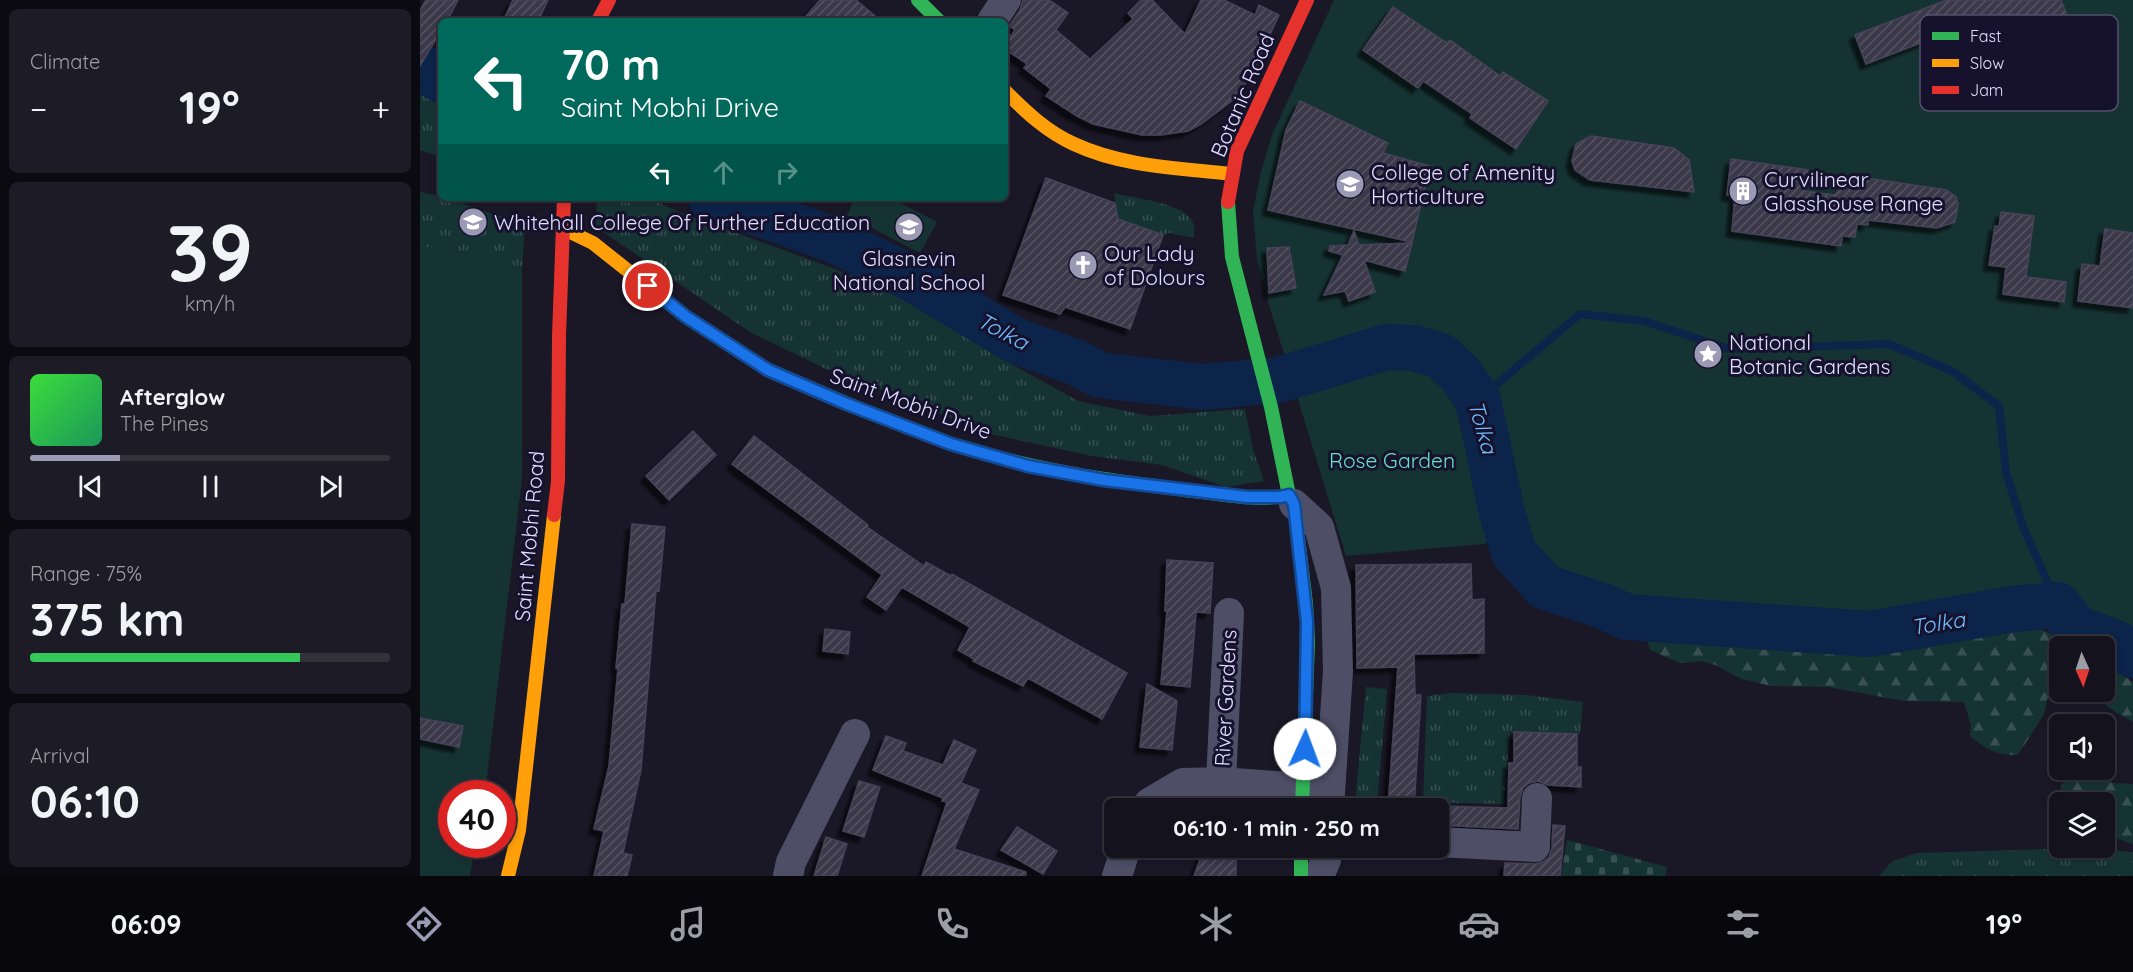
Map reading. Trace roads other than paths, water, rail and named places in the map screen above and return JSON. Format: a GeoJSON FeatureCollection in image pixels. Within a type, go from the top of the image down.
{"type":"FeatureCollection","features":[{"type":"Feature","properties":{"kind":"street"},"geometry":{"type":"LineString","coordinates":[[600,18],[609,0]]}},
{"type":"Feature","properties":{"kind":"street"},"geometry":{"type":"LineString","coordinates":[[918,0],[936,18]]}},
{"type":"Feature","properties":{"kind":"street"},"geometry":{"type":"LineString","coordinates":[[994,18],[1006,0]]}},
{"type":"Feature","properties":{"kind":"street","name":"Botanic Road"},"geometry":{"type":"LineString","coordinates":[[1303,798],[1308,641],[1306,604],[1292,499],[1232,257],[1228,201],[1237,152],[1307,0]]}},
{"type":"Feature","properties":{"kind":"street"},"geometry":{"type":"LineString","coordinates":[[1008,94],[1054,134],[1084,149],[1113,158],[1232,174]]}},
{"type":"Feature","properties":{"kind":"street","name":"Saint Mobhi Road"},"geometry":{"type":"LineString","coordinates":[[508,876],[519,830],[558,481],[564,201]]}},
{"type":"Feature","properties":{"kind":"street","name":"Saint Mobhi Drive"},"geometry":{"type":"LineString","coordinates":[[562,228],[593,243],[685,316],[768,370],[847,404],[951,444],[1028,466],[1104,480],[1247,497],[1292,499]]}},
{"type":"Feature","properties":{"kind":"street"},"geometry":{"type":"LineString","coordinates":[[1292,499],[1319,527],[1336,588],[1338,671],[1330,798]]}},
{"type":"Feature","properties":{"kind":"street","name":"River Gardens"},"geometry":{"type":"LineString","coordinates":[[1221,782],[1229,613]]}},
{"type":"Feature","properties":{"kind":"street"},"geometry":{"type":"LineString","coordinates":[[788,876],[791,862],[855,734]]}},
{"type":"Feature","properties":{"kind":"street","name":"River Gardens"},"geometry":{"type":"LineString","coordinates":[[1158,798],[1183,783],[1221,782],[1303,798]]}},
{"type":"Feature","properties":{"kind":"street"},"geometry":{"type":"LineString","coordinates":[[1449,843],[1535,847],[1537,798]]}},
{"type":"Feature","properties":{"kind":"street"},"geometry":{"type":"LineString","coordinates":[[1118,876],[1123,858]]}},
{"type":"Feature","properties":{"kind":"street"},"geometry":{"type":"LineString","coordinates":[[1301,858],[1301,876]]}},
{"type":"Feature","properties":{"kind":"street"},"geometry":{"type":"LineString","coordinates":[[1319,876],[1326,858]]}},
{"type":"Feature","properties":{"kind":"water"},"geometry":{"type":"Polygon","coordinates":[[[420,41],[438,50],[438,104],[420,94],[420,41]]]}},
{"type":"Feature","properties":{"kind":"waterway","name":"Tolka"},"geometry":{"type":"LineString","coordinates":[[720,201],[836,241],[909,277],[1016,341],[1075,362],[1100,375],[1202,387],[1278,380],[1387,347],[1414,348],[1441,356],[1461,375],[1478,400],[1502,513],[1514,553],[1545,587],[1603,606],[1627,617],[1869,634],[2013,609],[2058,605],[2076,628],[2116,643],[2133,655]]}},
{"type":"Feature","properties":{"kind":"waterway"},"geometry":{"type":"LineString","coordinates":[[1478,400],[1580,314],[1644,321],[1729,349],[1889,344],[1952,371],[1999,406],[2006,472],[2023,527],[2058,605]]}},
{"type":"Feature","properties":{"kind":"place","name":"College of Amenity Horticulture"},"geometry":{"type":"Point","coordinates":[1350,184]}},
{"type":"Feature","properties":{"kind":"place","name":"Curvilinear Glasshouse Range"},"geometry":{"type":"Point","coordinates":[1743,191]}},
{"type":"Feature","properties":{"kind":"place","name":"Whitehall College Of Further Education"},"geometry":{"type":"Point","coordinates":[473,222]}},
{"type":"Feature","properties":{"kind":"place","name":"Glasnevin National School"},"geometry":{"type":"Point","coordinates":[909,227]}},
{"type":"Feature","properties":{"kind":"place","name":"Our Lady of Dolours"},"geometry":{"type":"Point","coordinates":[1083,265]}},
{"type":"Feature","properties":{"kind":"place","name":"National Botanic Gardens"},"geometry":{"type":"Point","coordinates":[1708,354]}},
{"type":"Feature","properties":{"kind":"park label","name":"Rose Garden"},"geometry":{"type":"Point","coordinates":[1392,460]}}]}
